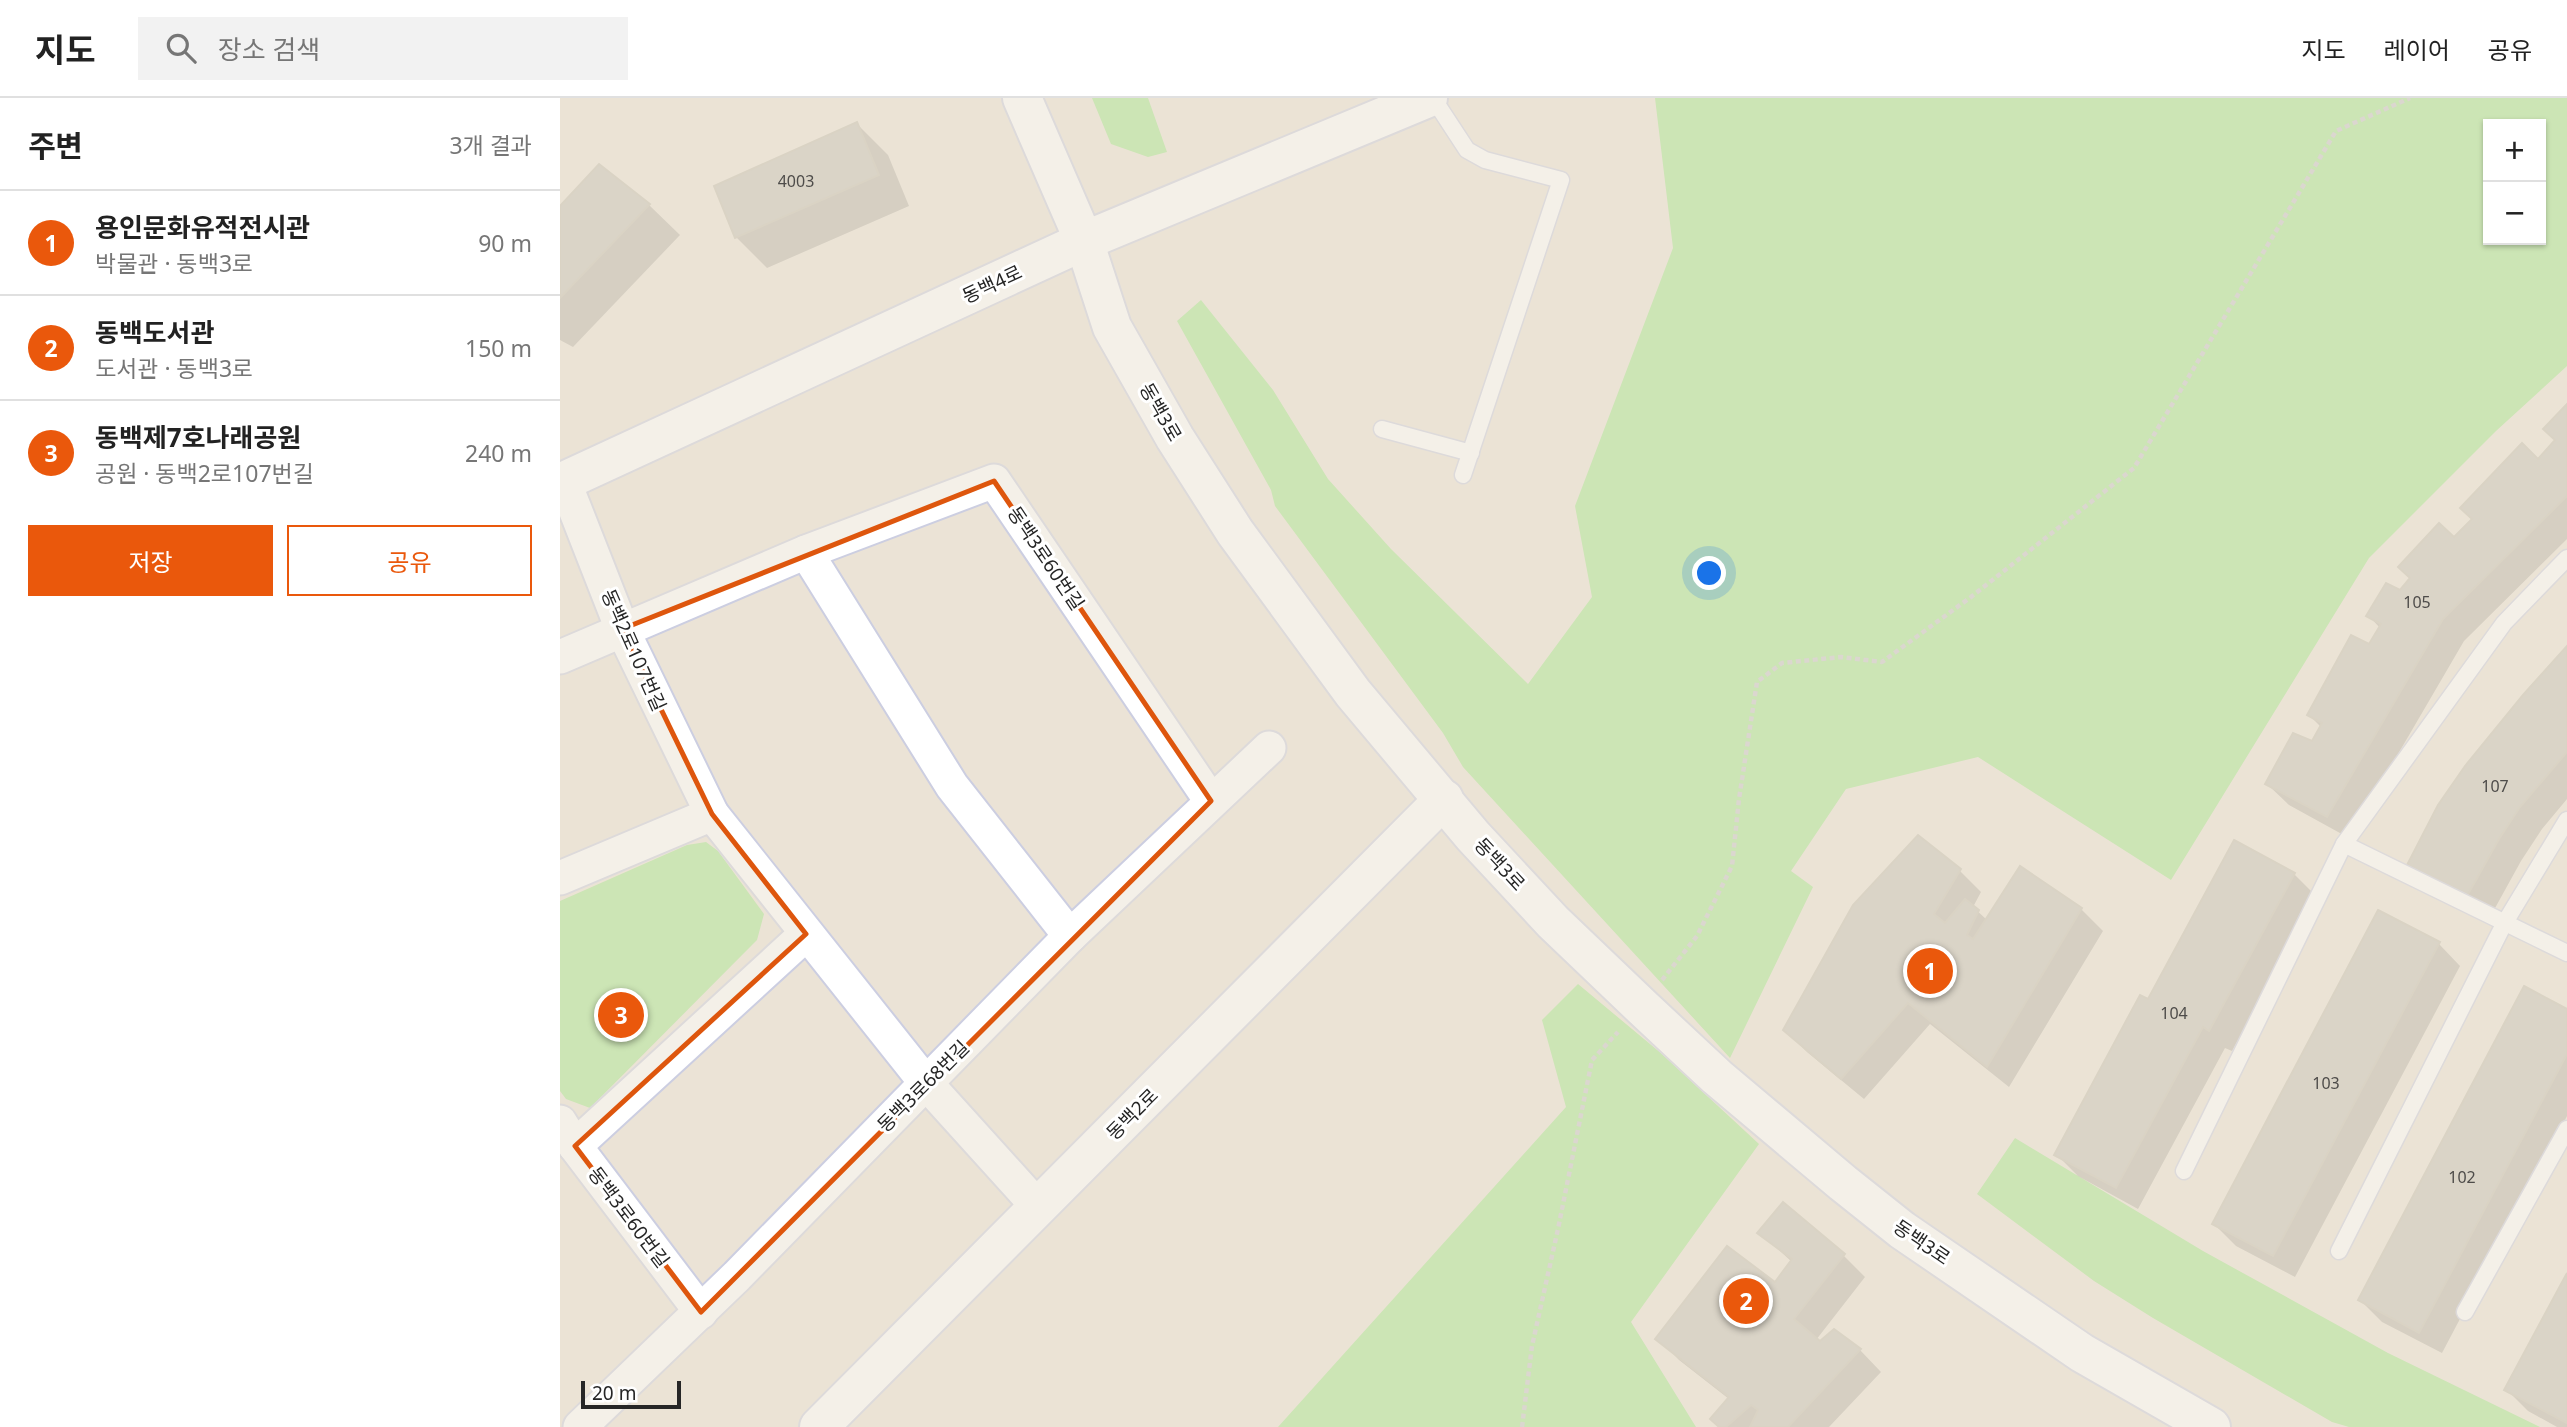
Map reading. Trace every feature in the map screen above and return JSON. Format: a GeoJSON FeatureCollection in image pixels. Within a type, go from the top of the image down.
{"type":"FeatureCollection","features":[{"type":"Feature","properties":{"kind":"street","name":"동백3로"},"geometry":{"type":"LineString","coordinates":[[1022,98],[1084,242],[1112,327],[1175,438],[1235,532],[1353,693],[1473,836],[1553,922],[1717,1077],[1902,1230],[2082,1353],[2211,1427]]}},
{"type":"Feature","properties":{"kind":"street","name":"동백4로"},"geometry":{"type":"LineString","coordinates":[[562,482],[1084,242],[1431,98]]}},
{"type":"Feature","properties":{"kind":"street","name":"동백3로60번길"},"geometry":{"type":"LineString","coordinates":[[560,657],[806,552],[994,481],[1211,801]]}},
{"type":"Feature","properties":{"kind":"street","name":"동백2로107번길"},"geometry":{"type":"LineString","coordinates":[[562,482],[622,629],[712,814],[926,1083],[1039,1208]]}},
{"type":"Feature","properties":{"kind":"street"},"geometry":{"type":"LineString","coordinates":[[806,552],[952,786],[1070,936]]}},
{"type":"Feature","properties":{"kind":"street","name":"동백3로68번길"},"geometry":{"type":"LineString","coordinates":[[580,1427],[701,1312],[1070,936],[1269,748]]}},
{"type":"Feature","properties":{"kind":"street","name":"동백2로"},"geometry":{"type":"LineString","coordinates":[[820,1427],[1444,799]]}},
{"type":"Feature","properties":{"kind":"street"},"geometry":{"type":"LineString","coordinates":[[560,878],[712,814]]}},
{"type":"Feature","properties":{"kind":"street"},"geometry":{"type":"LineString","coordinates":[[568,1134],[806,934]]}},
{"type":"Feature","properties":{"kind":"street","name":"동백3로60번길"},"geometry":{"type":"LineString","coordinates":[[568,1134],[701,1312]]}},
{"type":"Feature","properties":{"kind":"lane"},"geometry":{"type":"LineString","coordinates":[[1431,98],[1467,150],[1485,160],[1561,180],[1463,475]]}},
{"type":"Feature","properties":{"kind":"lane"},"geometry":{"type":"LineString","coordinates":[[1382,429],[1471,453]]}},
{"type":"Feature","properties":{"kind":"lane"},"geometry":{"type":"LineString","coordinates":[[2184,1171],[2344,845],[2504,624],[2567,558]]}},
{"type":"Feature","properties":{"kind":"lane"},"geometry":{"type":"LineString","coordinates":[[2339,1251],[2504,924],[2567,820]]}},
{"type":"Feature","properties":{"kind":"lane"},"geometry":{"type":"LineString","coordinates":[[2344,845],[2567,953]]}},
{"type":"Feature","properties":{"kind":"lane"},"geometry":{"type":"LineString","coordinates":[[2465,1312],[2567,1129]]}},
{"type":"Feature","properties":{"kind":"path"},"geometry":{"type":"LineString","coordinates":[[1522,1427],[1532,1346],[1592,1060],[1642,1007],[1696,936],[1731,866],[1738,799],[1757,682],[1782,663],[1841,657],[1882,662],[1971,597],[2134,468],[2336,131],[2410,98]]}},
{"type":"Feature","properties":{"kind":"highlighted area"},"geometry":{"type":"Polygon","coordinates":[[[994,481],[1211,801],[701,1312],[575,1146],[806,934],[712,814],[622,629],[994,481]]]}},
{"type":"Feature","properties":{"kind":"green space"},"geometry":{"type":"Polygon","coordinates":[[[1092,98],[1148,98],[1167,152],[1148,157],[1111,144],[1092,98]]]}},
{"type":"Feature","properties":{"kind":"green space"},"geometry":{"type":"Polygon","coordinates":[[[1655,98],[2567,98],[2567,366],[2496,431],[2369,558],[2171,880],[1978,757],[1846,789],[1791,871],[1813,887],[1730,1058],[1463,767],[1443,733],[1275,506],[1271,490],[1177,321],[1201,300],[1273,390],[1328,479],[1391,549],[1528,684],[1592,597],[1575,506],[1673,248],[1655,98]]]}},
{"type":"Feature","properties":{"kind":"green space"},"geometry":{"type":"Polygon","coordinates":[[[706,842],[718,851],[764,914],[757,940],[590,1108],[566,1099],[560,1091],[560,901],[687,845],[706,842]]]}},
{"type":"Feature","properties":{"kind":"green space"},"geometry":{"type":"Polygon","coordinates":[[[1578,984],[1662,1054],[1759,1144],[1631,1322],[1696,1427],[1278,1427],[1566,1107],[1542,1020],[1578,984]]]}},
{"type":"Feature","properties":{"kind":"green space"},"geometry":{"type":"Polygon","coordinates":[[[2015,1138],[2203,1251],[2388,1353],[2540,1427],[2349,1427],[2332,1422],[2094,1281],[1977,1194],[2015,1138]]]}},
{"type":"Feature","properties":{"kind":"building"},"geometry":{"type":"Polygon","coordinates":[[[857,122],[879,175],[735,238],[714,186],[857,122]]]}},
{"type":"Feature","properties":{"kind":"building"},"geometry":{"type":"Polygon","coordinates":[[[599,164],[650,204],[560,298],[560,206],[599,164]]]}},
{"type":"Feature","properties":{"kind":"building"},"geometry":{"type":"Polygon","coordinates":[[[2567,404],[2567,496],[2443,619],[2327,817],[2265,784],[2293,733],[2312,741],[2322,723],[2307,715],[2351,635],[2369,644],[2381,624],[2366,616],[2386,583],[2400,590],[2410,578],[2398,567],[2439,523],[2454,537],[2472,519],[2460,508],[2522,443],[2538,459],[2555,440],[2543,429],[2567,404]]]}},
{"type":"Feature","properties":{"kind":"building"},"geometry":{"type":"Polygon","coordinates":[[[2567,646],[2567,752],[2520,807],[2466,898],[2407,865],[2438,805],[2465,766],[2567,646]]]}},
{"type":"Feature","properties":{"kind":"building"},"geometry":{"type":"Polygon","coordinates":[[[1918,835],[1961,869],[1934,914],[1945,923],[1965,899],[1979,910],[1967,935],[1973,939],[2020,866],[2082,908],[1987,1067],[1908,1003],[1841,1079],[1783,1030],[1853,905],[1918,835]]]}},
{"type":"Feature","properties":{"kind":"building"},"geometry":{"type":"Polygon","coordinates":[[[2234,840],[2295,873],[2209,1031],[2203,1027],[2116,1188],[2054,1155],[2140,995],[2148,999],[2234,840]]]}},
{"type":"Feature","properties":{"kind":"building"},"geometry":{"type":"Polygon","coordinates":[[[2378,910],[2440,942],[2273,1256],[2212,1224],[2378,910]]]}},
{"type":"Feature","properties":{"kind":"building"},"geometry":{"type":"Polygon","coordinates":[[[2524,986],[2567,1009],[2567,1054],[2419,1333],[2358,1300],[2524,986]]]}},
{"type":"Feature","properties":{"kind":"building"},"geometry":{"type":"Polygon","coordinates":[[[1783,1202],[1845,1254],[1794,1319],[1820,1341],[1834,1329],[1861,1349],[1788,1427],[1750,1427],[1758,1410],[1751,1405],[1726,1427],[1719,1427],[1710,1419],[1729,1397],[1655,1339],[1727,1246],[1775,1282],[1792,1259],[1757,1233],[1783,1202]]]}},
{"type":"Feature","properties":{"kind":"building"},"geometry":{"type":"Polygon","coordinates":[[[2567,1273],[2567,1423],[2504,1390],[2567,1273]]]}},
{"type":"Feature","properties":{"kind":"place","name":"용인문화유적전시관"},"geometry":{"type":"Point","coordinates":[1930,971]}},
{"type":"Feature","properties":{"kind":"place","name":"동백제7호나래공원"},"geometry":{"type":"Point","coordinates":[621,1015]}},
{"type":"Feature","properties":{"kind":"place","name":"동백도서관"},"geometry":{"type":"Point","coordinates":[1746,1301]}}]}
